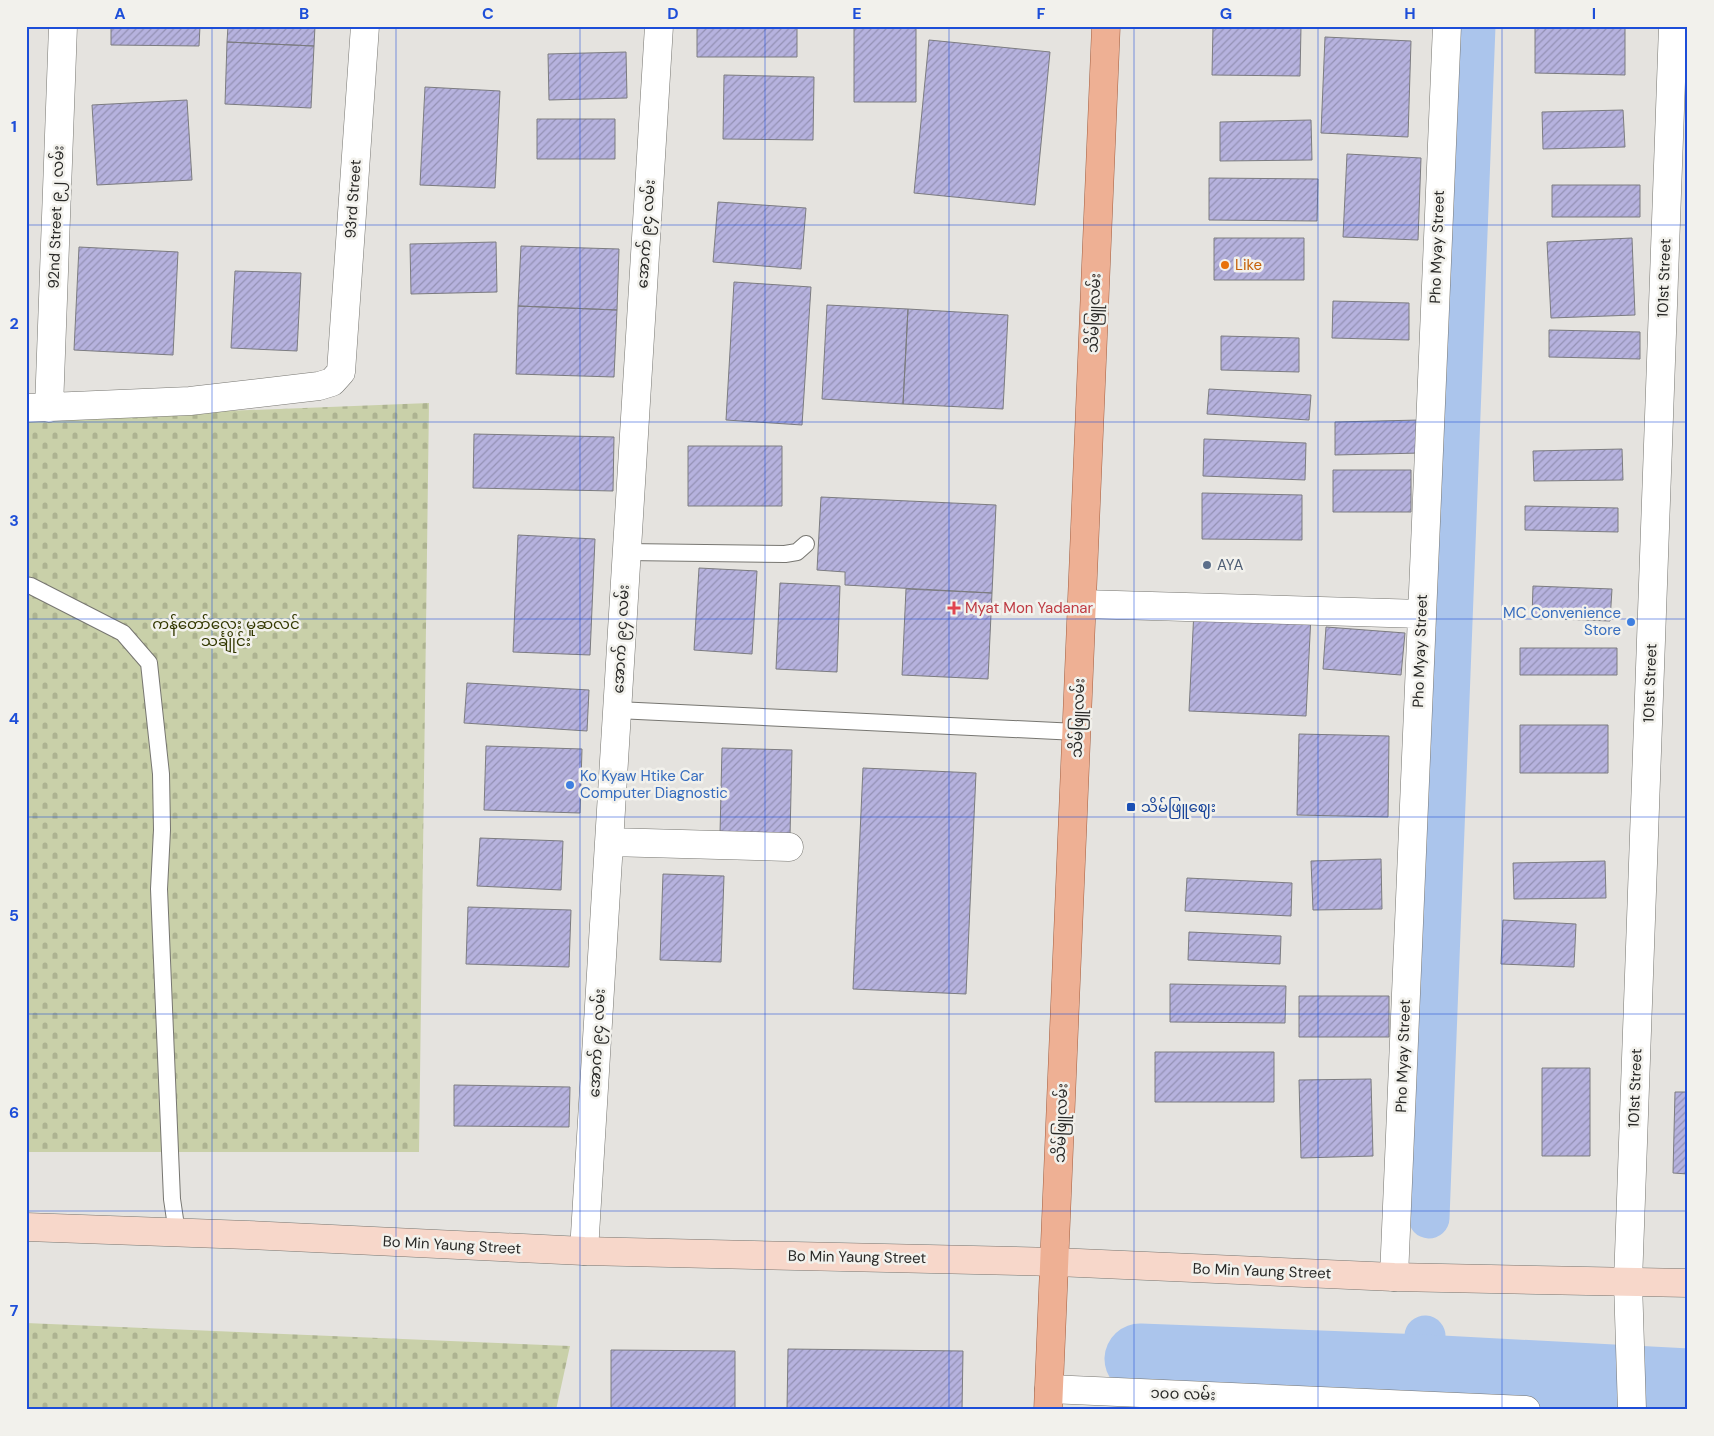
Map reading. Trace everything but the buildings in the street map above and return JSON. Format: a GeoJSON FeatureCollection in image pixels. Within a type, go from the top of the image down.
{"type":"FeatureCollection","features":[{"type":"Feature","properties":{"kind":"main road","name":"သိမ်ဖြူလမ်း"},"geometry":{"type":"LineString","coordinates":[[1049,1399],[1106,26]]}},
{"type":"Feature","properties":{"kind":"main road","name":"Bo Min Yaung Street"},"geometry":{"type":"LineString","coordinates":[[26,1228],[177,1232],[584,1251],[1056,1262],[1394,1276],[1688,1283]]}},
{"type":"Feature","properties":{"kind":"street","name":"92nd Street ၉၂ လမ်း"},"geometry":{"type":"LineString","coordinates":[[37,408],[63,26]]}},
{"type":"Feature","properties":{"kind":"street","name":"93rd Street"},"geometry":{"type":"LineString","coordinates":[[37,408],[190,401],[319,386],[332,382],[341,372],[365,26]]}},
{"type":"Feature","properties":{"kind":"street","name":"အောက် ၉၄ လမ်း"},"geometry":{"type":"LineString","coordinates":[[584,1251],[659,26]]}},
{"type":"Feature","properties":{"kind":"street","name":"Pho Myay Street"},"geometry":{"type":"LineString","coordinates":[[1394,1276],[1447,26]]}},
{"type":"Feature","properties":{"kind":"street","name":"101st Street"},"geometry":{"type":"LineString","coordinates":[[1632,1403],[1628,1282],[1674,26]]}},
{"type":"Feature","properties":{"kind":"street"},"geometry":{"type":"LineString","coordinates":[[1082,604],[1422,614]]}},
{"type":"Feature","properties":{"kind":"street"},"geometry":{"type":"LineString","coordinates":[[609,842],[789,848]]}},
{"type":"Feature","properties":{"kind":"street","name":"၁၀၀ လမ်း"},"geometry":{"type":"LineString","coordinates":[[1049,1399],[1526,1410]]}},
{"type":"Feature","properties":{"kind":"lane"},"geometry":{"type":"LineString","coordinates":[[626,552],[785,554],[797,552],[806,544]]}},
{"type":"Feature","properties":{"kind":"lane"},"geometry":{"type":"LineString","coordinates":[[26,585],[123,633],[149,664],[161,774],[162,830],[159,889],[172,1199],[177,1232]]}},
{"type":"Feature","properties":{"kind":"lane"},"geometry":{"type":"LineString","coordinates":[[617,710],[1077,732]]}},
{"type":"Feature","properties":{"kind":"green space","name":"ကန်တော်လေး မူဆလင် သင်္ချိုင်း"},"geometry":{"type":"Polygon","coordinates":[[[429,403],[419,1152],[26,1152],[26,419],[429,403]]]}},
{"type":"Feature","properties":{"kind":"green space"},"geometry":{"type":"Polygon","coordinates":[[[26,1323],[570,1346],[556,1410],[26,1410],[26,1323]]]}},
{"type":"Feature","properties":{"kind":"waterway"},"geometry":{"type":"LineString","coordinates":[[1429,1218],[1475,26]]}},
{"type":"Feature","properties":{"kind":"waterway"},"geometry":{"type":"LineString","coordinates":[[1423,1370],[1425,1336]]}},
{"type":"Feature","properties":{"kind":"waterway"},"geometry":{"type":"LineString","coordinates":[[1140,1359],[1423,1370],[1688,1384]]}},
{"type":"Feature","properties":{"kind":"place","name":"Like"},"geometry":{"type":"Point","coordinates":[1225,265]}},
{"type":"Feature","properties":{"kind":"place","name":"AYA"},"geometry":{"type":"Point","coordinates":[1207,565]}},
{"type":"Feature","properties":{"kind":"place","name":"Myat Mon Yadanar"},"geometry":{"type":"Point","coordinates":[954,608]}},
{"type":"Feature","properties":{"kind":"place","name":"MC Convenience Store"},"geometry":{"type":"Point","coordinates":[1631,622]}},
{"type":"Feature","properties":{"kind":"place","name":"Ko Kyaw Htike Car Computer Diagnostic"},"geometry":{"type":"Point","coordinates":[570,785]}},
{"type":"Feature","properties":{"kind":"place","name":"သိမ်ဖြူဈေး"},"geometry":{"type":"Point","coordinates":[1131,807]}}]}
